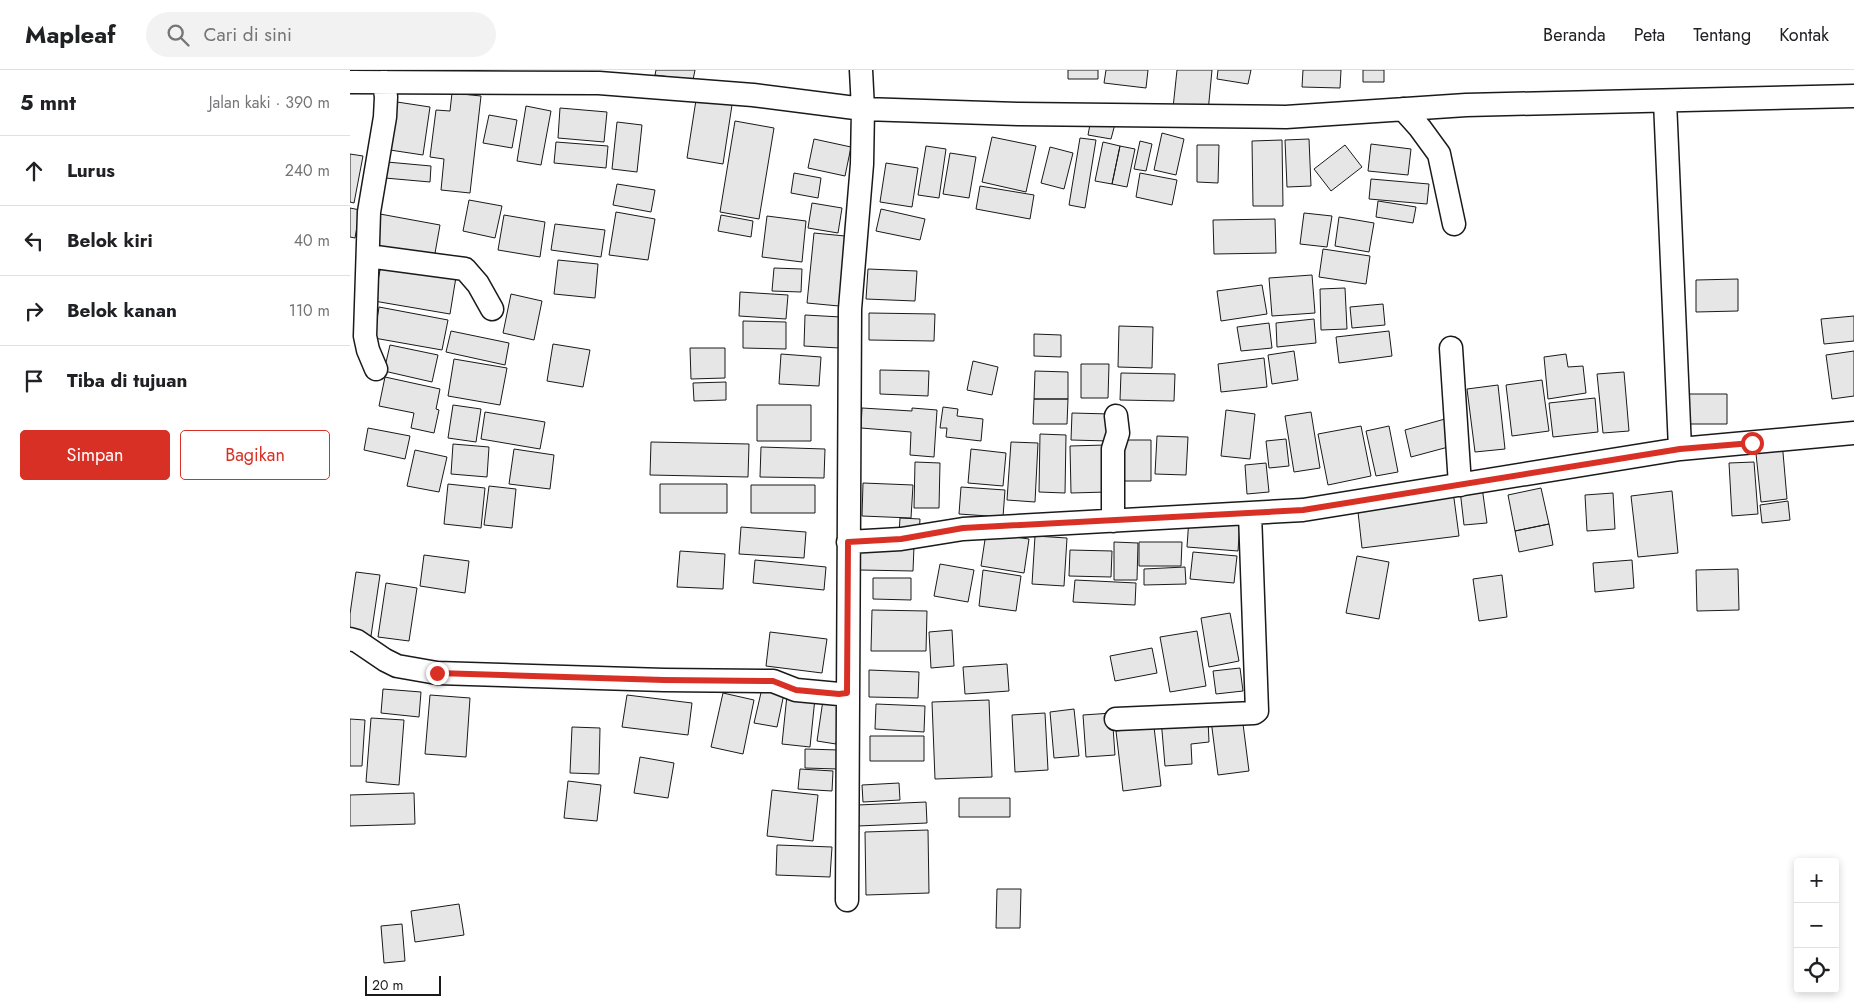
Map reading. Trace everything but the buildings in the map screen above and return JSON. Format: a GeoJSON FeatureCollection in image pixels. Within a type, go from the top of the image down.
{"type":"FeatureCollection","features":[{"type":"Feature","properties":{"kind":"street"},"geometry":{"type":"LineString","coordinates":[[846,900],[850,309],[862,164],[863,109],[861,70]]}},
{"type":"Feature","properties":{"kind":"street"},"geometry":{"type":"LineString","coordinates":[[350,82],[599,83],[753,95],[863,109],[1019,114],[1286,117],[1466,105],[1854,96]]}},
{"type":"Feature","properties":{"kind":"street"},"geometry":{"type":"LineString","coordinates":[[376,369],[368,350],[365,336],[369,212],[385,117],[386,97],[384,82]]}},
{"type":"Feature","properties":{"kind":"street"},"geometry":{"type":"LineString","coordinates":[[1665,101],[1680,449]]}},
{"type":"Feature","properties":{"kind":"street"},"geometry":{"type":"LineString","coordinates":[[1403,109],[1439,154],[1454,224]]}},
{"type":"Feature","properties":{"kind":"street"},"geometry":{"type":"LineString","coordinates":[[368,256],[464,269],[478,284],[492,310]]}},
{"type":"Feature","properties":{"kind":"street"},"geometry":{"type":"LineString","coordinates":[[1451,348],[1460,485]]}},
{"type":"Feature","properties":{"kind":"street"},"geometry":{"type":"LineString","coordinates":[[1113,520],[1113,449],[1118,433],[1116,416]]}},
{"type":"Feature","properties":{"kind":"street"},"geometry":{"type":"LineString","coordinates":[[848,542],[901,539],[963,528],[1303,510],[1680,449],[1854,433]]}},
{"type":"Feature","properties":{"kind":"street"},"geometry":{"type":"LineString","coordinates":[[1116,718],[1254,713],[1257,711],[1250,513]]}},
{"type":"Feature","properties":{"kind":"street"},"geometry":{"type":"LineString","coordinates":[[350,639],[357,641],[397,666],[437,673],[664,680],[773,681],[796,690],[847,693]]}},
{"type":"Feature","properties":{"kind":"route"},"geometry":{"type":"LineString","coordinates":[[437,673],[567,678],[773,681],[796,690],[847,693],[848,542],[901,539],[963,528],[1014,527],[1303,510],[1680,449],[1752,443]]}}]}
